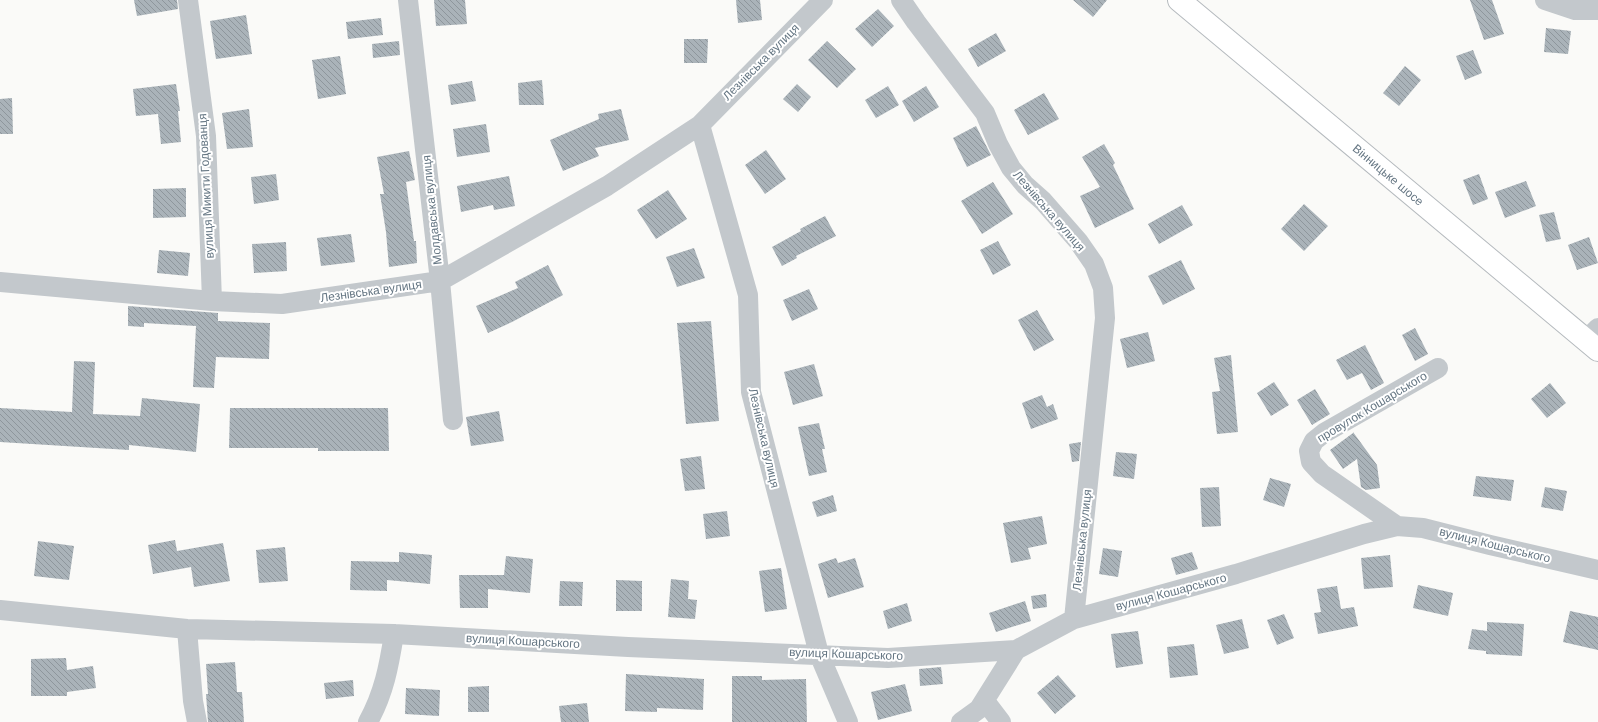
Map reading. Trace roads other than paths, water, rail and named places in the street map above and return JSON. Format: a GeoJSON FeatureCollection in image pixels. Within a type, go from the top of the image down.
{"type":"FeatureCollection","features":[{"type":"Feature","properties":{"kind":"main road","name":"Вінницьке шосе"},"geometry":{"type":"LineString","coordinates":[[1179,0],[1594,339]]}},
{"type":"Feature","properties":{"kind":"street","name":"вулиця Микити Годованця"},"geometry":{"type":"LineString","coordinates":[[188,0],[206,136],[212,301]]}},
{"type":"Feature","properties":{"kind":"street","name":"Молдавська вулиця"},"geometry":{"type":"LineString","coordinates":[[408,0],[440,281],[453,420]]}},
{"type":"Feature","properties":{"kind":"street","name":"Лезнівська вулиця"},"geometry":{"type":"LineString","coordinates":[[0,282],[212,301],[282,304],[440,281],[607,186],[700,125],[823,0]]}},
{"type":"Feature","properties":{"kind":"street","name":"Лезнівська вулиця"},"geometry":{"type":"LineString","coordinates":[[901,0],[985,113],[998,144],[1011,168],[1025,185],[1043,201],[1078,241],[1094,264],[1104,288],[1105,318],[1074,619]]}},
{"type":"Feature","properties":{"kind":"street"},"geometry":{"type":"LineString","coordinates":[[1545,0],[1575,10],[1598,10]]}},
{"type":"Feature","properties":{"kind":"street","name":"Лезнівська вулиця"},"geometry":{"type":"LineString","coordinates":[[700,125],[748,294],[751,392],[819,654],[848,722]]}},
{"type":"Feature","properties":{"kind":"street","name":"провулок Кошарського"},"geometry":{"type":"LineString","coordinates":[[1397,526],[1322,474],[1311,462],[1309,451],[1314,441],[1324,433],[1438,368]]}},
{"type":"Feature","properties":{"kind":"street","name":"вулиця Кошарського"},"geometry":{"type":"LineString","coordinates":[[0,610],[187,629],[394,634],[628,648],[819,654],[888,658],[1016,650],[1074,619],[1236,574],[1364,534],[1397,526],[1423,528],[1598,570]]}},
{"type":"Feature","properties":{"kind":"street"},"geometry":{"type":"LineString","coordinates":[[187,629],[193,701],[197,722]]}},
{"type":"Feature","properties":{"kind":"street"},"geometry":{"type":"LineString","coordinates":[[368,722],[376,708],[388,673],[394,634]]}},
{"type":"Feature","properties":{"kind":"street"},"geometry":{"type":"LineString","coordinates":[[961,722],[979,709],[1016,650]]}},
{"type":"Feature","properties":{"kind":"street"},"geometry":{"type":"LineString","coordinates":[[985,701],[1001,722]]}}]}
